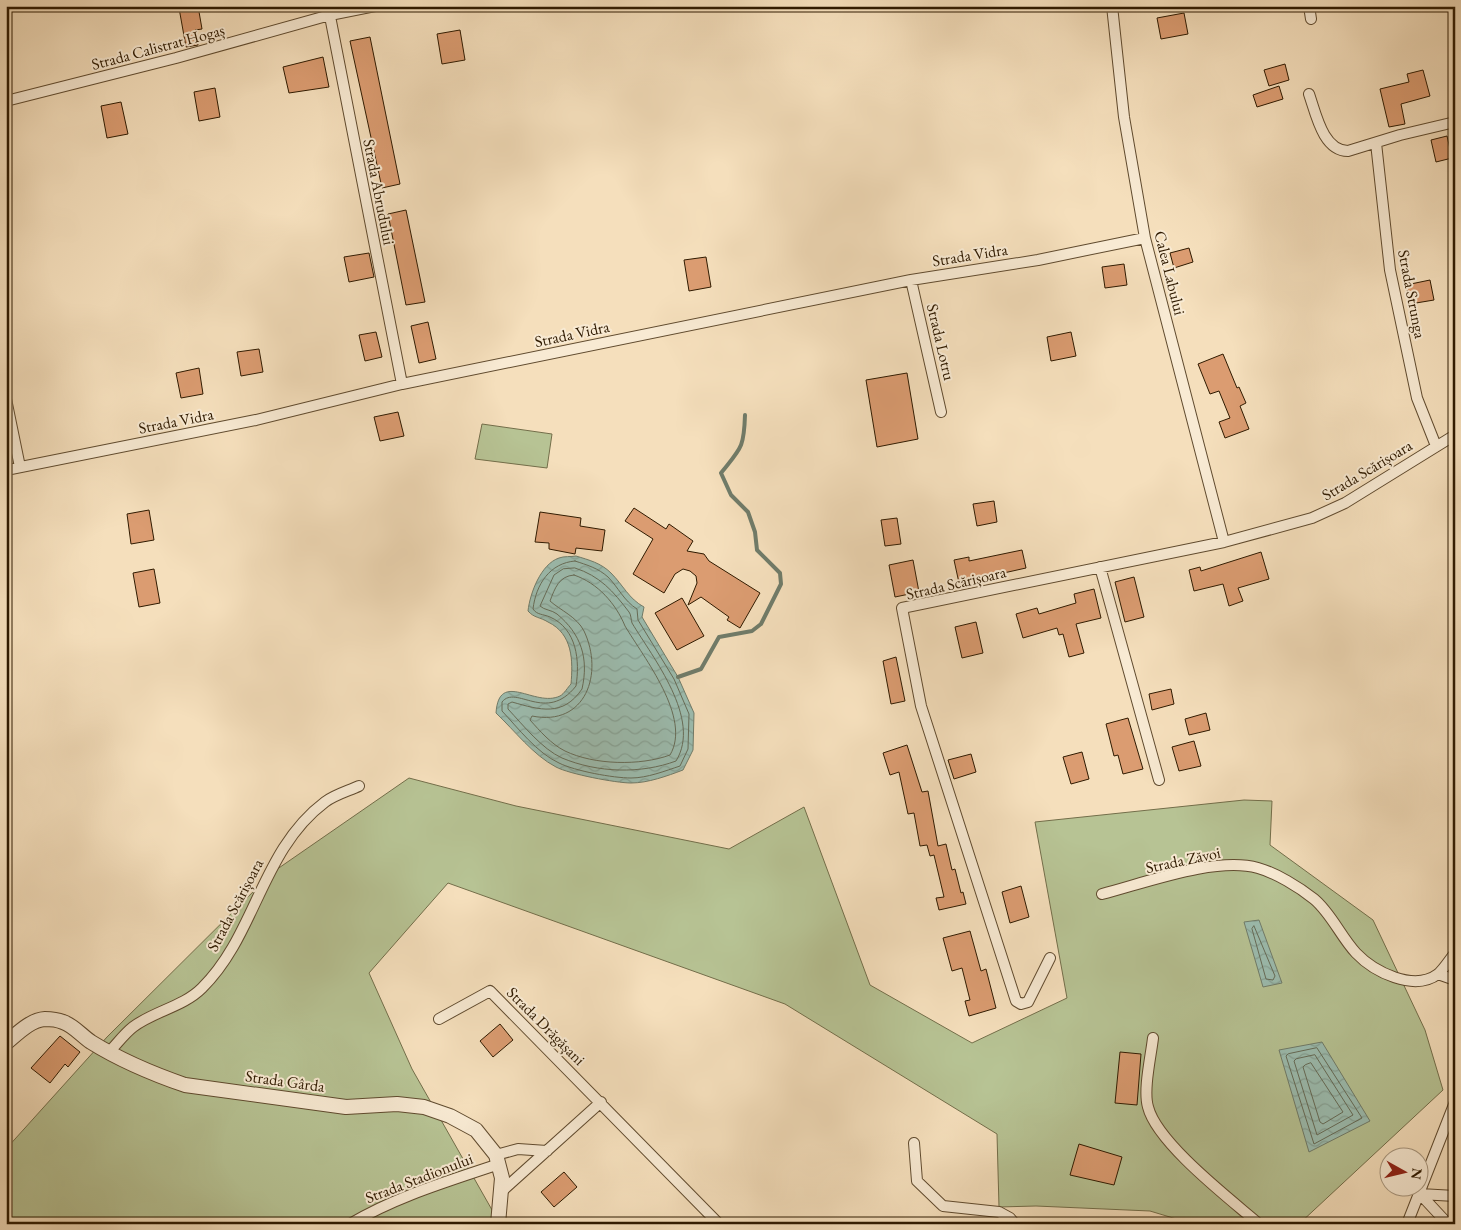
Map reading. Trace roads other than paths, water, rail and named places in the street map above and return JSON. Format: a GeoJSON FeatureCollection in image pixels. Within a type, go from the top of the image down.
{"type":"FeatureCollection","features":[{"type":"Feature","properties":{"kind":"street","name":"Strada Calistrat Hogaș"},"geometry":{"type":"LineString","coordinates":[[6,101],[176,58],[329,11],[375,6]]}},
{"type":"Feature","properties":{"kind":"street","name":"Calea Labului"},"geometry":{"type":"LineString","coordinates":[[1112,6],[1124,117],[1145,238],[1224,542]]}},
{"type":"Feature","properties":{"kind":"street"},"geometry":{"type":"LineString","coordinates":[[1309,6],[1311,18]]}},
{"type":"Feature","properties":{"kind":"street","name":"Strada Abrudului"},"geometry":{"type":"LineString","coordinates":[[329,11],[402,384]]}},
{"type":"Feature","properties":{"kind":"street"},"geometry":{"type":"LineString","coordinates":[[1309,94],[1325,135],[1332,146],[1340,151],[1348,151],[1400,135],[1455,122]]}},
{"type":"Feature","properties":{"kind":"street","name":"Strada Strunga"},"geometry":{"type":"LineString","coordinates":[[1376,143],[1390,270],[1417,398],[1436,446]]}},
{"type":"Feature","properties":{"kind":"street","name":"Strada Vidra"},"geometry":{"type":"LineString","coordinates":[[6,470],[256,420],[402,384],[911,280],[1038,260],[1145,238]]}},
{"type":"Feature","properties":{"kind":"street","name":"Strada Lotru"},"geometry":{"type":"LineString","coordinates":[[911,280],[941,412]]}},
{"type":"Feature","properties":{"kind":"street"},"geometry":{"type":"LineString","coordinates":[[6,399],[20,467]]}},
{"type":"Feature","properties":{"kind":"street","name":"Strada Scărișoara"},"geometry":{"type":"LineString","coordinates":[[1050,958],[1028,1002],[1021,1004],[1016,1001],[921,706],[902,608],[1224,542],[1312,518],[1345,503],[1455,436]]}},
{"type":"Feature","properties":{"kind":"street"},"geometry":{"type":"LineString","coordinates":[[1100,567],[1159,780]]}},
{"type":"Feature","properties":{"kind":"street","name":"Strada Scărișoara"},"geometry":{"type":"LineString","coordinates":[[110,1052],[133,1028],[181,1003],[202,988],[240,933],[255,898],[284,845],[307,817],[326,801],[359,786]]}},
{"type":"Feature","properties":{"kind":"street","name":"Strada Zăvoi"},"geometry":{"type":"LineString","coordinates":[[1102,894],[1220,865],[1258,868],[1275,875],[1315,900],[1357,954],[1376,969],[1391,977],[1407,980],[1421,980],[1438,974]]}},
{"type":"Feature","properties":{"kind":"street"},"geometry":{"type":"LineString","coordinates":[[1455,953],[1438,974],[1455,980]]}},
{"type":"Feature","properties":{"kind":"street","name":"Strada Drăgășani"},"geometry":{"type":"LineString","coordinates":[[439,1020],[490,992],[601,1102],[719,1224]]}},
{"type":"Feature","properties":{"kind":"street","name":"Strada Gârda"},"geometry":{"type":"LineString","coordinates":[[6,1043],[30,1024],[43,1019],[53,1020],[64,1022],[90,1041],[110,1052],[161,1077],[185,1085],[346,1107],[397,1104],[424,1107],[450,1116],[476,1130],[498,1160]]}},
{"type":"Feature","properties":{"kind":"street"},"geometry":{"type":"LineString","coordinates":[[1154,1038],[1148,1106],[1155,1122],[1191,1165],[1259,1224]]}},
{"type":"Feature","properties":{"kind":"street"},"geometry":{"type":"LineString","coordinates":[[502,1191],[601,1102]]}},
{"type":"Feature","properties":{"kind":"street"},"geometry":{"type":"LineString","coordinates":[[1428,1173],[1455,1102]]}},
{"type":"Feature","properties":{"kind":"street"},"geometry":{"type":"LineString","coordinates":[[914,1143],[917,1181],[943,1206],[999,1212],[1010,1218],[1015,1224]]}},
{"type":"Feature","properties":{"kind":"street"},"geometry":{"type":"LineString","coordinates":[[498,1224],[502,1191],[498,1160],[518,1150],[547,1151]]}},
{"type":"Feature","properties":{"kind":"street","name":"Strada Stadionului"},"geometry":{"type":"LineString","coordinates":[[350,1224],[371,1211],[410,1194],[498,1160]]}},
{"type":"Feature","properties":{"kind":"street"},"geometry":{"type":"LineString","coordinates":[[1428,1194],[1455,1196]]}},
{"type":"Feature","properties":{"kind":"street"},"geometry":{"type":"LineString","coordinates":[[1407,1224],[1418,1198]]}},
{"type":"Feature","properties":{"kind":"street"},"geometry":{"type":"LineString","coordinates":[[1424,1198],[1448,1224]]}},
{"type":"Feature","properties":{"kind":"street"},"geometry":{"type":"LineString","coordinates":[[1083,1224],[1108,1224]]}},
{"type":"Feature","properties":{"kind":"water"},"geometry":{"type":"Polygon","coordinates":[[[576,556],[595,562],[607,570],[630,596],[644,607],[642,617],[678,677],[694,713],[693,750],[683,770],[651,780],[624,783],[562,770],[540,756],[496,713],[499,700],[504,693],[511,691],[540,698],[550,698],[560,696],[571,684],[572,666],[567,641],[556,627],[528,611],[534,588],[547,566],[559,558],[576,556]]]}},
{"type":"Feature","properties":{"kind":"water"},"geometry":{"type":"Polygon","coordinates":[[[1259,920],[1282,983],[1263,987],[1244,922],[1259,920]]]}},
{"type":"Feature","properties":{"kind":"water"},"geometry":{"type":"Polygon","coordinates":[[[1322,1042],[1370,1121],[1309,1152],[1279,1050],[1322,1042]]]}},
{"type":"Feature","properties":{"kind":"waterway"},"geometry":{"type":"LineString","coordinates":[[678,677],[701,669],[719,637],[752,631],[761,624],[781,584],[780,573],[757,550],[755,532],[748,512],[731,495],[721,473],[740,447],[744,434],[745,415]]}}]}
